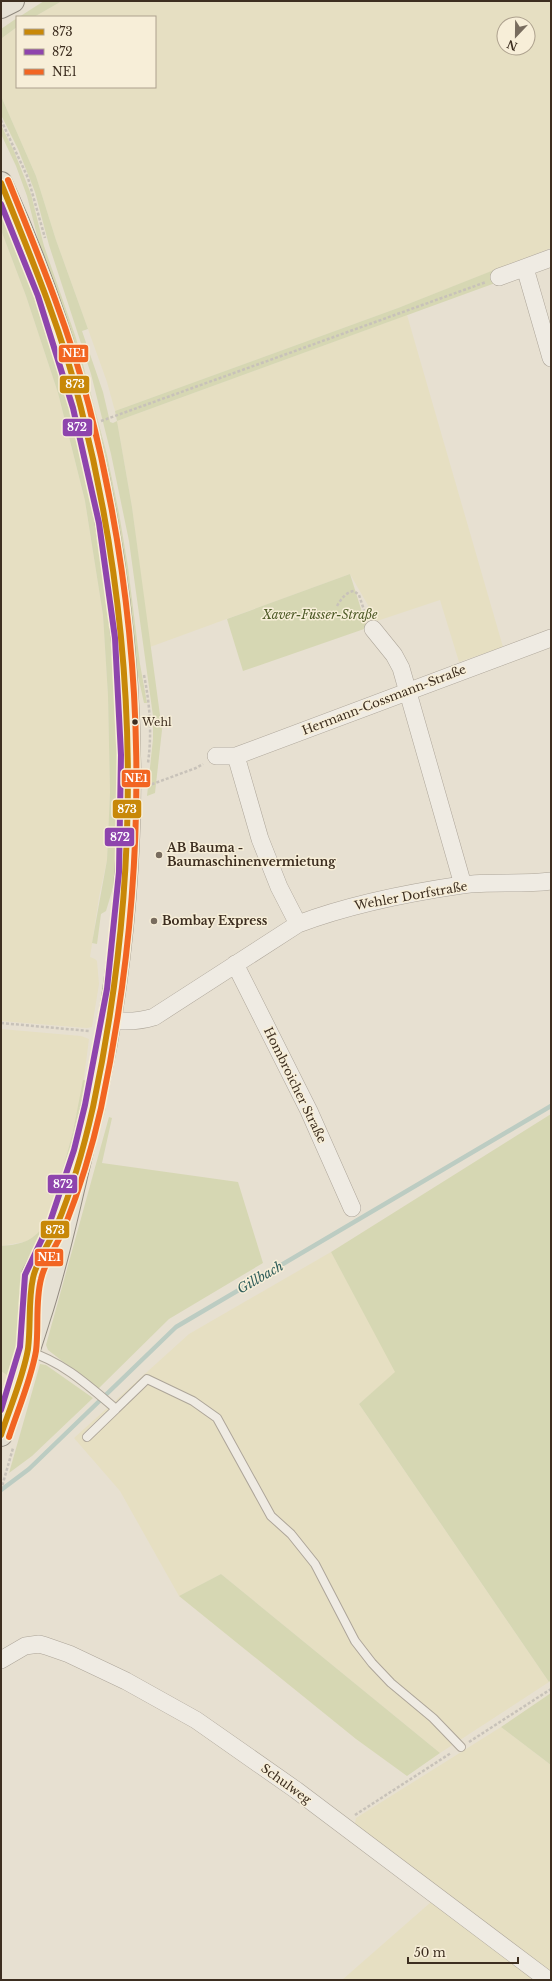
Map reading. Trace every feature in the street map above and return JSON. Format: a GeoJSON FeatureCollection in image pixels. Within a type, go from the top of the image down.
{"type":"FeatureCollection","features":[{"type":"Feature","properties":{"kind":"main road"},"geometry":{"type":"LineString","coordinates":[[1,8],[13,1]]}},
{"type":"Feature","properties":{"kind":"main road"},"geometry":{"type":"LineString","coordinates":[[1,183],[47,294],[76,385],[97,467],[108,519],[127,666],[130,788],[123,916],[109,1027],[94,1102],[75,1179],[49,1244],[33,1275],[27,1352],[1,1435]]}},
{"type":"Feature","properties":{"kind":"street"},"geometry":{"type":"LineString","coordinates":[[499,277],[551,258]]}},
{"type":"Feature","properties":{"kind":"street"},"geometry":{"type":"LineString","coordinates":[[525,268],[551,358]]}},
{"type":"Feature","properties":{"kind":"street"},"geometry":{"type":"LineString","coordinates":[[372,629],[394,655],[401,668],[409,691],[463,885]]}},
{"type":"Feature","properties":{"kind":"street","name":"Hermann-Cossmann-Straße"},"geometry":{"type":"LineString","coordinates":[[216,756],[236,756],[551,638]]}},
{"type":"Feature","properties":{"kind":"street"},"geometry":{"type":"LineString","coordinates":[[236,756],[260,839],[279,887],[298,924]]}},
{"type":"Feature","properties":{"kind":"street","name":"Wehler Dorfstraße"},"geometry":{"type":"LineString","coordinates":[[109,1027],[124,1022],[141,1021],[154,1017],[298,924],[359,905],[463,885],[533,884],[551,881]]}},
{"type":"Feature","properties":{"kind":"street","name":"Hombroicher Straße"},"geometry":{"type":"LineString","coordinates":[[235,964],[310,1111],[352,1208]]}},
{"type":"Feature","properties":{"kind":"street","name":"Schulweg"},"geometry":{"type":"LineString","coordinates":[[1,1660],[25,1646],[39,1644],[69,1654],[99,1668],[196,1720],[296,1790],[343,1827],[548,1980]]}},
{"type":"Feature","properties":{"kind":"lane"},"geometry":{"type":"LineString","coordinates":[[27,1352],[41,1356],[59,1365],[114,1407]]}},
{"type":"Feature","properties":{"kind":"lane"},"geometry":{"type":"LineString","coordinates":[[87,1436],[114,1407],[147,1379],[193,1401],[217,1418],[271,1516],[291,1534],[315,1564],[355,1641],[372,1663],[391,1683],[433,1718],[461,1747]]}},
{"type":"Feature","properties":{"kind":"path"},"geometry":{"type":"LineString","coordinates":[[101,421],[499,277]]}},
{"type":"Feature","properties":{"kind":"path"},"geometry":{"type":"LineString","coordinates":[[337,606],[344,596],[349,592],[354,591],[359,595],[372,629]]}},
{"type":"Feature","properties":{"kind":"path"},"geometry":{"type":"LineString","coordinates":[[130,788],[145,787],[196,768],[216,756]]}},
{"type":"Feature","properties":{"kind":"path"},"geometry":{"type":"LineString","coordinates":[[1,1024],[109,1027]]}},
{"type":"Feature","properties":{"kind":"path"},"geometry":{"type":"LineString","coordinates":[[1,1490],[6,1474]]}},
{"type":"Feature","properties":{"kind":"path"},"geometry":{"type":"LineString","coordinates":[[343,1827],[351,1818],[551,1689]]}},
{"type":"Feature","properties":{"kind":"shaded area"},"geometry":{"type":"Polygon","coordinates":[[[62,1],[551,1],[551,248],[398,308],[115,411],[107,382],[56,240],[36,176],[1,96],[2,38],[16,28],[16,88],[156,88],[156,16],[36,16],[62,1]]]}},
{"type":"Feature","properties":{"kind":"shaded area"},"geometry":{"type":"Polygon","coordinates":[[[1,230],[26,296],[58,393],[85,501],[103,615],[108,696],[110,792],[107,860],[99,897],[90,957],[97,961],[99,984],[92,1027],[87,1028],[1,1021],[1,230]]]}},
{"type":"Feature","properties":{"kind":"shaded area"},"geometry":{"type":"Polygon","coordinates":[[[407,315],[503,647],[459,662],[440,600],[377,621],[350,574],[150,647],[132,507],[117,421],[407,315]]]}},
{"type":"Feature","properties":{"kind":"shaded area"},"geometry":{"type":"Polygon","coordinates":[[[1,1029],[81,1036],[89,1039],[83,1085],[73,1132],[48,1222],[39,1233],[29,1241],[1,1246],[1,1029]]]}},
{"type":"Feature","properties":{"kind":"shaded area"},"geometry":{"type":"Polygon","coordinates":[[[331,1252],[396,1372],[359,1404],[549,1682],[440,1753],[221,1574],[179,1596],[120,1491],[74,1438],[189,1334],[331,1252]]]}},
{"type":"Feature","properties":{"kind":"shaded area"},"geometry":{"type":"Polygon","coordinates":[[[1,1371],[8,1373],[1,1393],[1,1371]]]}},
{"type":"Feature","properties":{"kind":"shaded area"},"geometry":{"type":"Polygon","coordinates":[[[501,1727],[551,1765],[551,1975],[354,1828],[356,1818],[501,1727]]]}},
{"type":"Feature","properties":{"kind":"shaded area"},"geometry":{"type":"Polygon","coordinates":[[[431,1902],[539,1980],[342,1980],[431,1902]]]}},
{"type":"Feature","properties":{"kind":"green space"},"geometry":{"type":"Polygon","coordinates":[[[44,1],[62,1],[36,16],[21,16],[44,1]]]}},
{"type":"Feature","properties":{"kind":"green space"},"geometry":{"type":"Polygon","coordinates":[[[16,19],[16,28],[2,38],[1,42],[1,29],[16,19]]]}},
{"type":"Feature","properties":{"kind":"green space"},"geometry":{"type":"Polygon","coordinates":[[[1,96],[36,176],[56,240],[88,329],[82,331],[103,392],[110,422],[113,423],[117,421],[132,507],[162,730],[155,793],[147,796],[153,739],[153,716],[129,541],[111,454],[91,374],[49,245],[35,192],[18,149],[1,115],[1,96]]]}},
{"type":"Feature","properties":{"kind":"green space"},"geometry":{"type":"Polygon","coordinates":[[[1,125],[14,151],[31,194],[44,246],[76,338],[107,455],[128,567],[140,664],[147,703],[144,703],[136,667],[124,568],[115,512],[85,383],[40,247],[27,196],[16,166],[1,134],[1,125]]]}},
{"type":"Feature","properties":{"kind":"green space"},"geometry":{"type":"Polygon","coordinates":[[[1,212],[24,264],[80,434],[110,594],[122,755],[115,881],[106,911],[101,914],[97,944],[92,943],[107,860],[110,792],[108,696],[103,615],[85,501],[58,393],[26,296],[1,230],[1,212]]]}},
{"type":"Feature","properties":{"kind":"green space"},"geometry":{"type":"Polygon","coordinates":[[[494,270],[498,282],[117,421],[115,411],[398,308],[494,270]]]}},
{"type":"Feature","properties":{"kind":"green space","name":"Xaver-Füsser-Straße"},"geometry":{"type":"Polygon","coordinates":[[[350,574],[367,628],[243,671],[227,619],[350,574]]]}},
{"type":"Feature","properties":{"kind":"green space"},"geometry":{"type":"Polygon","coordinates":[[[83,1080],[89,1081],[60,1197],[25,1319],[13,1370],[7,1375],[1,1371],[1,1246],[22,1243],[28,1240],[48,1222],[73,1132],[83,1080]]]}},
{"type":"Feature","properties":{"kind":"green space"},"geometry":{"type":"Polygon","coordinates":[[[104,1107],[106,1108],[78,1213],[104,1107]]]}},
{"type":"Feature","properties":{"kind":"green space"},"geometry":{"type":"Polygon","coordinates":[[[551,1114],[551,1680],[549,1682],[359,1404],[395,1372],[331,1252],[551,1114]]]}},
{"type":"Feature","properties":{"kind":"green space"},"geometry":{"type":"Polygon","coordinates":[[[109,1117],[112,1118],[102,1163],[238,1182],[263,1263],[169,1319],[98,1389],[48,1350],[46,1345],[109,1117]]]}},
{"type":"Feature","properties":{"kind":"green space"},"geometry":{"type":"Polygon","coordinates":[[[40,1364],[46,1365],[93,1398],[32,1456],[9,1473],[40,1364]]]}},
{"type":"Feature","properties":{"kind":"green space"},"geometry":{"type":"Polygon","coordinates":[[[221,1574],[440,1753],[407,1776],[356,1739],[179,1596],[221,1574]]]}},
{"type":"Feature","properties":{"kind":"green space"},"geometry":{"type":"Polygon","coordinates":[[[551,1693],[551,1765],[501,1727],[551,1693]]]}},
{"type":"Feature","properties":{"kind":"waterway","name":"Gillbach"},"geometry":{"type":"LineString","coordinates":[[1,1490],[29,1469],[176,1327],[551,1106]]}},
{"type":"Feature","properties":{"kind":"transit line","name":"NE1"},"geometry":{"type":"LineString","coordinates":[[8,180],[52,292],[72,349],[89,406],[109,494],[123,582],[132,669],[136,756],[135,844],[129,931],[117,1019],[101,1108],[81,1183],[65,1226],[45,1266],[41,1279],[38,1297],[36,1351],[34,1362],[28,1384],[9,1437]]}},
{"type":"Feature","properties":{"kind":"transit line","name":"873"},"geometry":{"type":"LineString","coordinates":[[1,183],[45,294],[65,351],[81,408],[101,495],[115,582],[124,670],[128,757],[127,844],[121,931],[109,1019],[93,1107],[82,1152],[63,1211],[33,1278],[29,1340],[26,1360],[20,1382],[1,1435]]}},
{"type":"Feature","properties":{"kind":"transit line","name":"872"},"geometry":{"type":"LineString","coordinates":[[1,204],[38,296],[73,408],[99,523],[115,638],[121,755],[119,872],[107,989],[85,1105],[74,1150],[50,1222],[25,1275],[20,1347],[1,1410]]}},
{"type":"Feature","properties":{"kind":"place","name":"Wehl"},"geometry":{"type":"Point","coordinates":[135,722]}},
{"type":"Feature","properties":{"kind":"place","name":"AB Bauma - Baumaschinenvermietung"},"geometry":{"type":"Point","coordinates":[159,855]}},
{"type":"Feature","properties":{"kind":"place","name":"Bombay Express"},"geometry":{"type":"Point","coordinates":[154,921]}}]}
